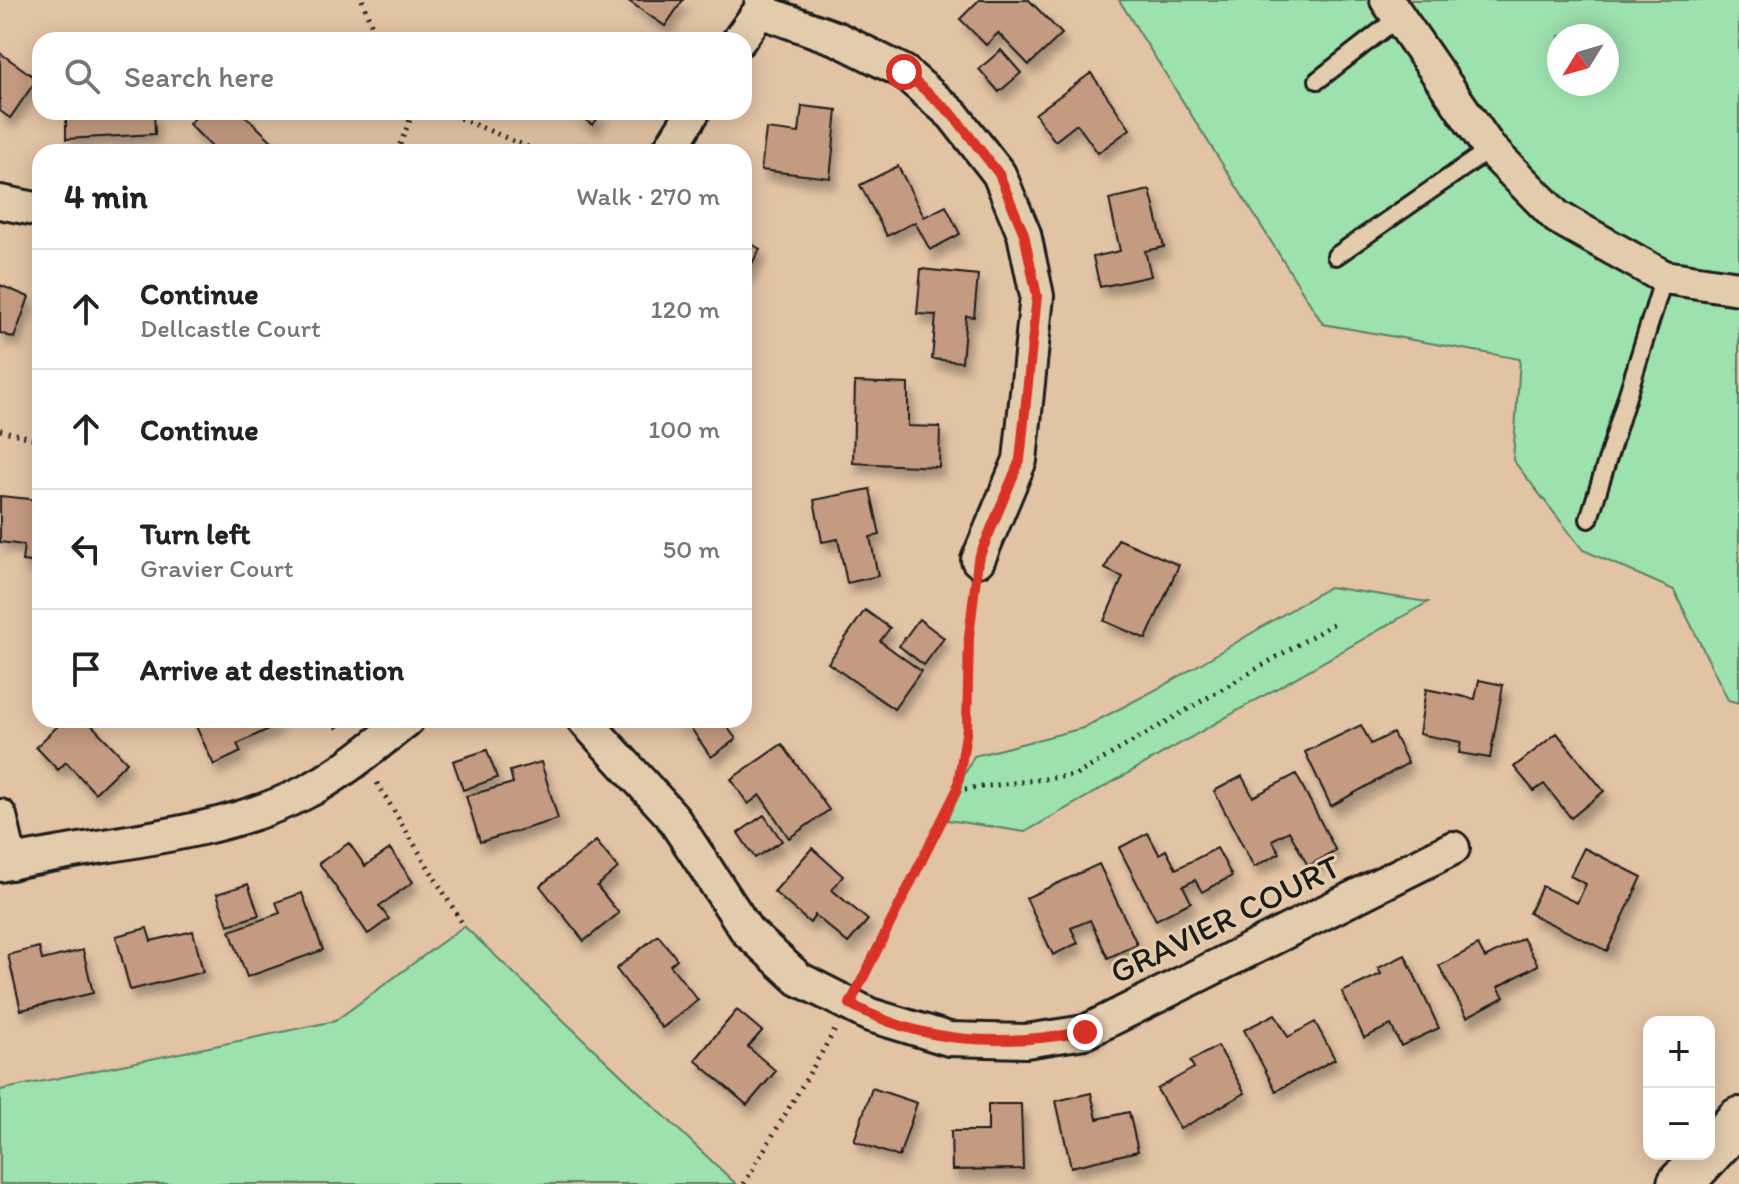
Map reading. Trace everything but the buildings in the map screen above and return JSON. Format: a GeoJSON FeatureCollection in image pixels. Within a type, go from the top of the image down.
{"type":"FeatureCollection","features":[{"type":"Feature","properties":{"kind":"street"},"geometry":{"type":"LineString","coordinates":[[744,32],[761,5],[904,72],[953,115],[999,174],[1024,234],[1037,296],[1020,460],[978,560]]}},
{"type":"Feature","properties":{"kind":"street"},"geometry":{"type":"LineString","coordinates":[[1393,8],[1490,149],[1557,217],[1664,277],[1739,288]]}},
{"type":"Feature","properties":{"kind":"street"},"geometry":{"type":"LineString","coordinates":[[673,144],[688,120]]}},
{"type":"Feature","properties":{"kind":"street"},"geometry":{"type":"LineString","coordinates":[[0,202],[32,208]]}},
{"type":"Feature","properties":{"kind":"street"},"geometry":{"type":"LineString","coordinates":[[0,816],[5,864],[232,821],[303,793],[361,757],[397,728]]}},
{"type":"Feature","properties":{"kind":"street","name":"GRAVIER COURT"},"geometry":{"type":"LineString","coordinates":[[591,728],[671,815],[747,931],[799,979],[870,1015],[949,1039],[1026,1041],[1085,1032],[1453,848]]}},
{"type":"Feature","properties":{"kind":"street"},"geometry":{"type":"LineString","coordinates":[[1692,1171],[1739,1120]]}},
{"type":"Feature","properties":{"kind":"lane"},"geometry":{"type":"LineString","coordinates":[[1318,80],[1393,8]]}},
{"type":"Feature","properties":{"kind":"lane"},"geometry":{"type":"LineString","coordinates":[[1336,256],[1490,149]]}},
{"type":"Feature","properties":{"kind":"lane"},"geometry":{"type":"LineString","coordinates":[[1589,519],[1664,277]]}},
{"type":"Feature","properties":{"kind":"path"},"geometry":{"type":"LineString","coordinates":[[362,0],[374,32]]}},
{"type":"Feature","properties":{"kind":"path"},"geometry":{"type":"LineString","coordinates":[[400,144],[410,120]]}},
{"type":"Feature","properties":{"kind":"path"},"geometry":{"type":"LineString","coordinates":[[464,120],[521,144]]}},
{"type":"Feature","properties":{"kind":"path"},"geometry":{"type":"LineString","coordinates":[[0,430],[32,438]]}},
{"type":"Feature","properties":{"kind":"path"},"geometry":{"type":"LineString","coordinates":[[744,1184],[850,1004],[957,790],[967,728],[969,637],[978,560]]}},
{"type":"Feature","properties":{"kind":"path"},"geometry":{"type":"LineString","coordinates":[[957,790],[1076,775],[1333,624]]}},
{"type":"Feature","properties":{"kind":"path"},"geometry":{"type":"LineString","coordinates":[[361,757],[464,926]]}},
{"type":"Feature","properties":{"kind":"green space"},"geometry":{"type":"Polygon","coordinates":[[[1119,0],[1739,0],[1739,703],[1728,700],[1674,590],[1583,550],[1513,460],[1520,359],[1323,324],[1119,0]]]}},
{"type":"Feature","properties":{"kind":"green space"},"geometry":{"type":"Polygon","coordinates":[[[1329,587],[1428,602],[1025,832],[941,819],[974,756],[1083,728],[1163,686],[1329,587]]]}},
{"type":"Feature","properties":{"kind":"green space"},"geometry":{"type":"Polygon","coordinates":[[[464,926],[736,1184],[0,1184],[0,1090],[335,1021],[464,926]]]}},
{"type":"Feature","properties":{"kind":"route"},"geometry":{"type":"LineString","coordinates":[[904,72],[953,115],[999,174],[1024,234],[1037,296],[1020,460],[978,560],[969,637],[967,728],[957,790],[884,930],[850,1004],[870,1015],[949,1039],[1026,1041],[1085,1032]]}}]}
